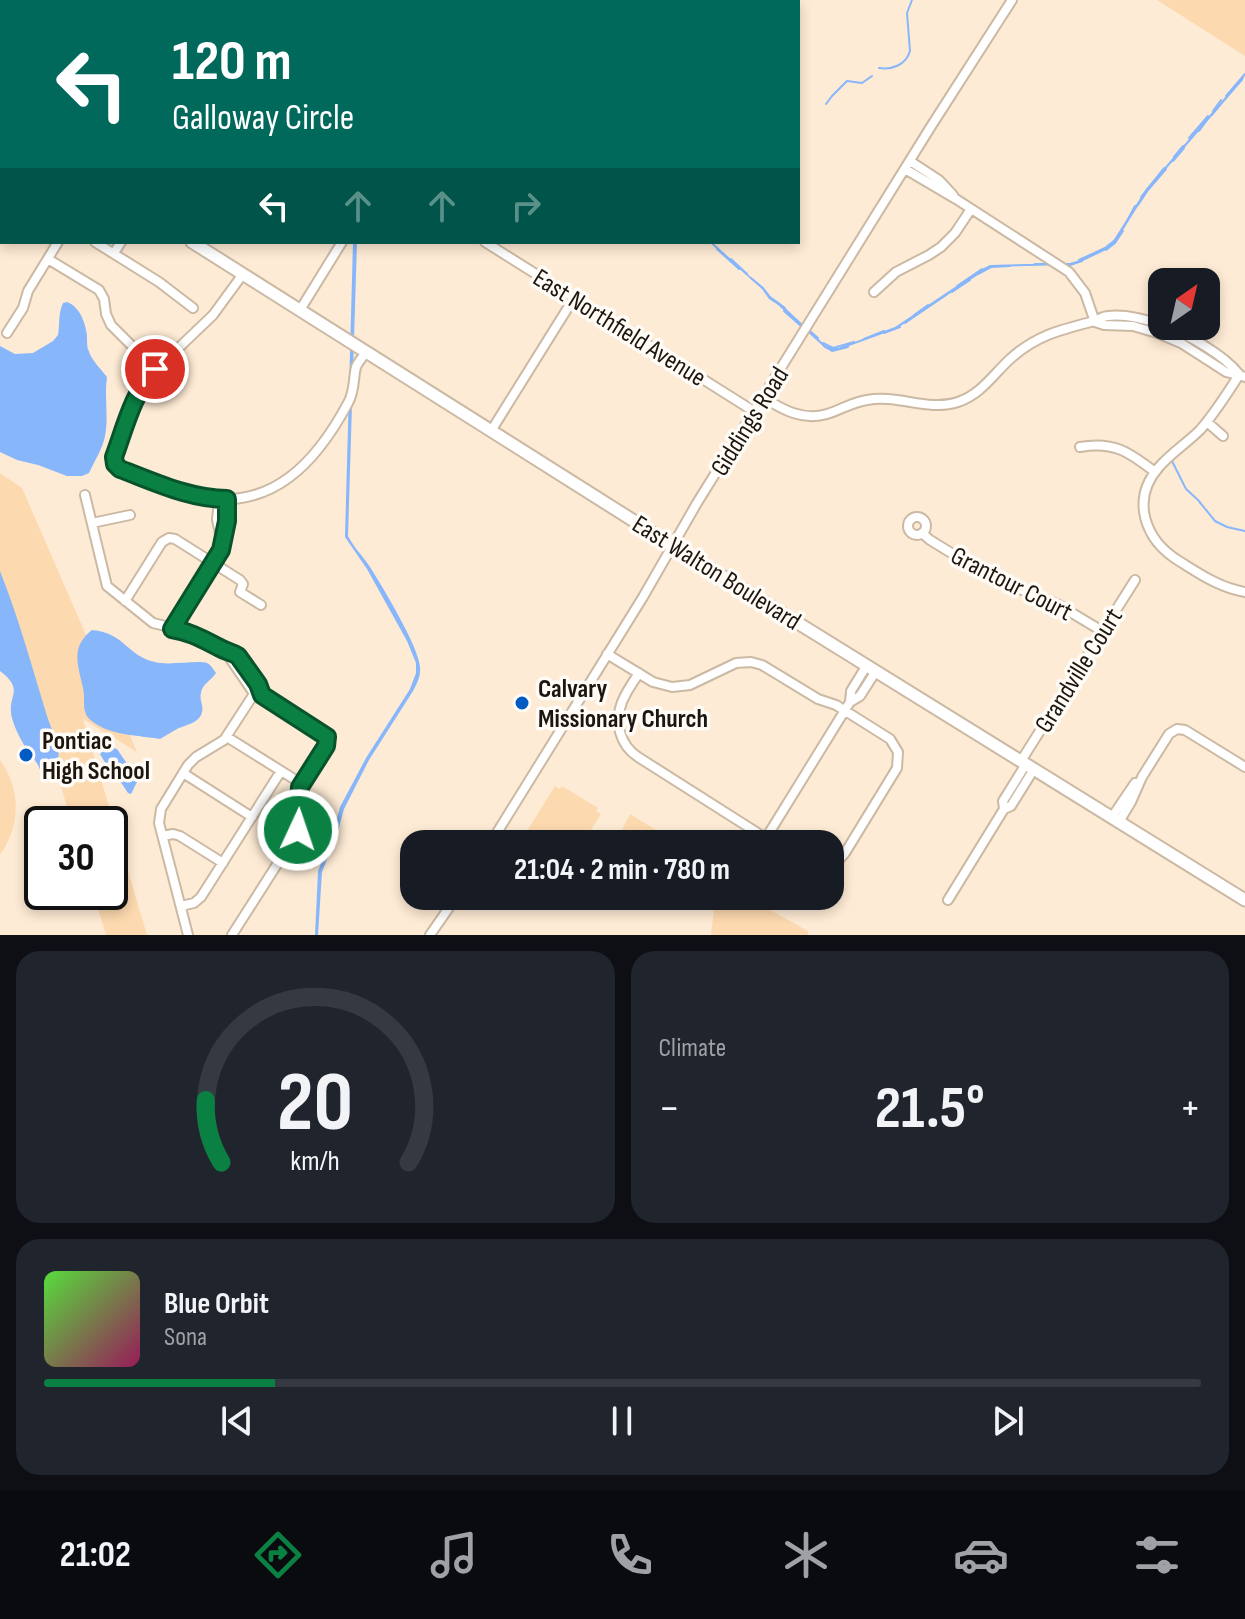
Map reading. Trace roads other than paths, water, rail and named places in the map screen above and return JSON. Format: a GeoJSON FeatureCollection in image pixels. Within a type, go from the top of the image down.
{"type":"FeatureCollection","features":[{"type":"Feature","properties":{"kind":"main road","name":"East Walton Boulevard"},"geometry":{"type":"LineString","coordinates":[[195,244],[672,545],[1245,900]]}},
{"type":"Feature","properties":{"kind":"street","name":"Giddings Road"},"geometry":{"type":"LineString","coordinates":[[499,830],[907,165],[1012,0]]}},
{"type":"Feature","properties":{"kind":"street"},"geometry":{"type":"LineString","coordinates":[[907,165],[939,180],[956,199],[1069,272],[1085,293],[1095,322]]}},
{"type":"Feature","properties":{"kind":"street"},"geometry":{"type":"LineString","coordinates":[[874,292],[896,272],[944,245],[971,209]]}},
{"type":"Feature","properties":{"kind":"street"},"geometry":{"type":"LineString","coordinates":[[7,333],[57,244]]}},
{"type":"Feature","properties":{"kind":"street"},"geometry":{"type":"LineString","coordinates":[[98,244],[159,282],[193,308]]}},
{"type":"Feature","properties":{"kind":"street"},"geometry":{"type":"LineString","coordinates":[[114,253],[120,244]]}},
{"type":"Feature","properties":{"kind":"street"},"geometry":{"type":"LineString","coordinates":[[300,310],[341,244]]}},
{"type":"Feature","properties":{"kind":"street","name":"East Northfield Avenue"},"geometry":{"type":"LineString","coordinates":[[488,244],[755,412]]}},
{"type":"Feature","properties":{"kind":"street"},"geometry":{"type":"LineString","coordinates":[[48,259],[99,290],[111,325],[155,369]]}},
{"type":"Feature","properties":{"kind":"street"},"geometry":{"type":"LineString","coordinates":[[243,274],[213,315],[143,384],[114,457],[120,469],[190,494],[223,499],[243,498],[268,490],[289,479],[308,462],[348,404],[357,366],[366,352]]}},
{"type":"Feature","properties":{"kind":"street"},"geometry":{"type":"LineString","coordinates":[[491,431],[574,298]]}},
{"type":"Feature","properties":{"kind":"street"},"geometry":{"type":"LineString","coordinates":[[764,398],[792,413],[810,416],[827,414],[870,399],[897,399],[931,406],[952,404],[981,390],[1013,357],[1037,339],[1066,327],[1095,322],[1104,316],[1148,325]]}},
{"type":"Feature","properties":{"kind":"street"},"geometry":{"type":"LineString","coordinates":[[1134,322],[1148,325]]}},
{"type":"Feature","properties":{"kind":"street"},"geometry":{"type":"LineString","coordinates":[[1184,340],[1231,364],[1242,376],[1207,422],[1155,472],[1146,492],[1144,508],[1148,527],[1156,542],[1172,557],[1216,584],[1245,592]]}},
{"type":"Feature","properties":{"kind":"street"},"geometry":{"type":"LineString","coordinates":[[1207,422],[1223,436]]}},
{"type":"Feature","properties":{"kind":"street"},"geometry":{"type":"LineString","coordinates":[[1080,447],[1095,445],[1117,448],[1155,472]]}},
{"type":"Feature","properties":{"kind":"street"},"geometry":{"type":"LineString","coordinates":[[85,495],[105,583],[151,622],[193,633],[225,651],[259,695],[327,737],[326,746],[300,789],[297,833],[232,935]]}},
{"type":"Feature","properties":{"kind":"street"},"geometry":{"type":"LineString","coordinates":[[172,629],[221,550],[217,520],[223,499]]}},
{"type":"Feature","properties":{"kind":"street"},"geometry":{"type":"LineString","coordinates":[[92,523],[130,515]]}},
{"type":"Feature","properties":{"kind":"street","name":"Grantour Court"},"geometry":{"type":"LineString","coordinates":[[922,533],[992,578],[1057,604],[1102,631]]}},
{"type":"Feature","properties":{"kind":"street"},"geometry":{"type":"LineString","coordinates":[[125,601],[166,539],[173,538],[240,580],[243,584],[240,592],[261,605]]}},
{"type":"Feature","properties":{"kind":"street","name":"Grandville Court"},"geometry":{"type":"LineString","coordinates":[[948,900],[1004,809],[1003,801],[1027,765],[1102,631],[1135,580]]}},
{"type":"Feature","properties":{"kind":"street"},"geometry":{"type":"LineString","coordinates":[[607,654],[660,685],[677,687],[695,683],[732,664],[755,663],[818,699],[848,706],[891,740],[898,750],[899,761],[895,772],[844,854]]}},
{"type":"Feature","properties":{"kind":"street"},"geometry":{"type":"LineString","coordinates":[[771,830],[848,706],[851,691],[871,668]]}},
{"type":"Feature","properties":{"kind":"street"},"geometry":{"type":"LineString","coordinates":[[639,673],[620,707],[622,742],[638,757],[753,830]]}},
{"type":"Feature","properties":{"kind":"street"},"geometry":{"type":"LineString","coordinates":[[188,935],[159,821],[160,811],[194,759],[227,737],[252,697],[259,695]]}},
{"type":"Feature","properties":{"kind":"street"},"geometry":{"type":"LineString","coordinates":[[1116,820],[1135,783],[1169,734],[1177,729],[1187,731],[1245,767]]}},
{"type":"Feature","properties":{"kind":"street"},"geometry":{"type":"LineString","coordinates":[[227,737],[302,784]]}},
{"type":"Feature","properties":{"kind":"street"},"geometry":{"type":"LineString","coordinates":[[181,906],[200,899],[281,771]]}},
{"type":"Feature","properties":{"kind":"street"},"geometry":{"type":"LineString","coordinates":[[183,773],[252,817]]}},
{"type":"Feature","properties":{"kind":"street"},"geometry":{"type":"LineString","coordinates":[[163,836],[180,836],[223,863]]}},
{"type":"Feature","properties":{"kind":"street"},"geometry":{"type":"LineString","coordinates":[[430,935],[447,910]]}},
{"type":"Feature","properties":{"kind":"water"},"geometry":{"type":"Polygon","coordinates":[[[1245,74],[1148,190],[1115,243],[1106,250],[1070,265],[990,267],[896,329],[838,350],[825,348],[711,244],[714,244],[826,346],[838,348],[895,327],[990,265],[1070,263],[1105,248],[1113,241],[1146,189],[1245,74]]]}},
{"type":"Feature","properties":{"kind":"water"},"geometry":{"type":"Polygon","coordinates":[[[353,244],[357,244],[348,536],[399,617],[418,658],[420,670],[414,688],[369,760],[344,809],[322,872],[318,935],[315,935],[318,871],[340,807],[366,758],[410,689],[416,673],[416,663],[407,641],[367,569],[345,537],[353,244]]]}},
{"type":"Feature","properties":{"kind":"water"},"geometry":{"type":"Polygon","coordinates":[[[67,302],[81,316],[89,353],[107,377],[104,441],[89,473],[82,476],[67,476],[0,452],[0,346],[15,354],[33,353],[53,341],[58,335],[61,307],[67,302]]]}},
{"type":"Feature","properties":{"kind":"water"},"geometry":{"type":"Polygon","coordinates":[[[0,571],[57,743],[58,758],[48,774],[40,770],[17,732],[11,710],[14,689],[0,671],[0,571]]]}},
{"type":"Feature","properties":{"kind":"water"},"geometry":{"type":"Polygon","coordinates":[[[92,630],[112,635],[138,655],[155,662],[202,662],[210,665],[216,673],[202,690],[201,716],[160,739],[117,732],[93,722],[85,711],[77,657],[81,643],[92,630]]]}},
{"type":"Feature","properties":{"kind":"water"},"geometry":{"type":"Polygon","coordinates":[[[107,746],[117,749],[139,778],[131,794],[110,771],[100,754],[107,746]]]}},
{"type":"Feature","properties":{"kind":"waterway"},"geometry":{"type":"LineString","coordinates":[[879,68],[898,66],[908,56],[907,13],[912,0]]}},
{"type":"Feature","properties":{"kind":"waterway"},"geometry":{"type":"LineString","coordinates":[[1226,96],[1245,74]]}},
{"type":"Feature","properties":{"kind":"waterway"},"geometry":{"type":"LineString","coordinates":[[826,104],[847,81],[862,83],[872,76]]}},
{"type":"Feature","properties":{"kind":"waterway"},"geometry":{"type":"LineString","coordinates":[[1213,111],[1221,100]]}},
{"type":"Feature","properties":{"kind":"waterway"},"geometry":{"type":"LineString","coordinates":[[1212,115],[1220,105]]}},
{"type":"Feature","properties":{"kind":"waterway"},"geometry":{"type":"LineString","coordinates":[[1189,138],[1208,116]]}},
{"type":"Feature","properties":{"kind":"waterway"},"geometry":{"type":"LineString","coordinates":[[1199,131],[1207,120]]}},
{"type":"Feature","properties":{"kind":"waterway"},"geometry":{"type":"LineString","coordinates":[[1174,157],[1183,146]]}},
{"type":"Feature","properties":{"kind":"waterway"},"geometry":{"type":"LineString","coordinates":[[1173,161],[1184,148]]}},
{"type":"Feature","properties":{"kind":"waterway"},"geometry":{"type":"LineString","coordinates":[[1141,197],[1164,168]]}},
{"type":"Feature","properties":{"kind":"waterway"},"geometry":{"type":"LineString","coordinates":[[1138,205],[1166,169]]}},
{"type":"Feature","properties":{"kind":"waterway"},"geometry":{"type":"LineString","coordinates":[[1127,221],[1135,206]]}},
{"type":"Feature","properties":{"kind":"waterway"},"geometry":{"type":"LineString","coordinates":[[1106,250],[1123,231]]}},
{"type":"Feature","properties":{"kind":"waterway"},"geometry":{"type":"LineString","coordinates":[[1079,260],[1115,240]]}},
{"type":"Feature","properties":{"kind":"waterway"},"geometry":{"type":"LineString","coordinates":[[717,249],[739,269]]}},
{"type":"Feature","properties":{"kind":"waterway"},"geometry":{"type":"LineString","coordinates":[[731,259],[747,274]]}},
{"type":"Feature","properties":{"kind":"waterway"},"geometry":{"type":"LineString","coordinates":[[1070,265],[1082,261]]}},
{"type":"Feature","properties":{"kind":"waterway"},"geometry":{"type":"LineString","coordinates":[[1035,264],[1049,264]]}},
{"type":"Feature","properties":{"kind":"waterway"},"geometry":{"type":"LineString","coordinates":[[978,274],[991,267],[1010,266]]}},
{"type":"Feature","properties":{"kind":"waterway"},"geometry":{"type":"LineString","coordinates":[[957,286],[982,269]]}},
{"type":"Feature","properties":{"kind":"waterway"},"geometry":{"type":"LineString","coordinates":[[751,278],[785,308]]}},
{"type":"Feature","properties":{"kind":"waterway"},"geometry":{"type":"LineString","coordinates":[[952,292],[970,280]]}},
{"type":"Feature","properties":{"kind":"waterway"},"geometry":{"type":"LineString","coordinates":[[905,323],[946,295]]}},
{"type":"Feature","properties":{"kind":"waterway"},"geometry":{"type":"LineString","coordinates":[[914,315],[928,305]]}},
{"type":"Feature","properties":{"kind":"waterway"},"geometry":{"type":"LineString","coordinates":[[784,311],[801,326]]}},
{"type":"Feature","properties":{"kind":"waterway"},"geometry":{"type":"LineString","coordinates":[[884,333],[900,327]]}},
{"type":"Feature","properties":{"kind":"waterway"},"geometry":{"type":"LineString","coordinates":[[810,331],[818,338]]}},
{"type":"Feature","properties":{"kind":"waterway"},"geometry":{"type":"LineString","coordinates":[[864,339],[884,331]]}},
{"type":"Feature","properties":{"kind":"waterway"},"geometry":{"type":"LineString","coordinates":[[823,343],[833,348],[854,342]]}},
{"type":"Feature","properties":{"kind":"waterway"},"geometry":{"type":"LineString","coordinates":[[824,346],[832,351],[848,347]]}},
{"type":"Feature","properties":{"kind":"waterway"},"geometry":{"type":"LineString","coordinates":[[1172,461],[1186,489],[1215,521],[1245,531]]}},
{"type":"Feature","properties":{"kind":"place","name":"Calvary Missionary Church"},"geometry":{"type":"Point","coordinates":[522,703]}},
{"type":"Feature","properties":{"kind":"place","name":"Pontiac High School"},"geometry":{"type":"Point","coordinates":[26,755]}}]}
